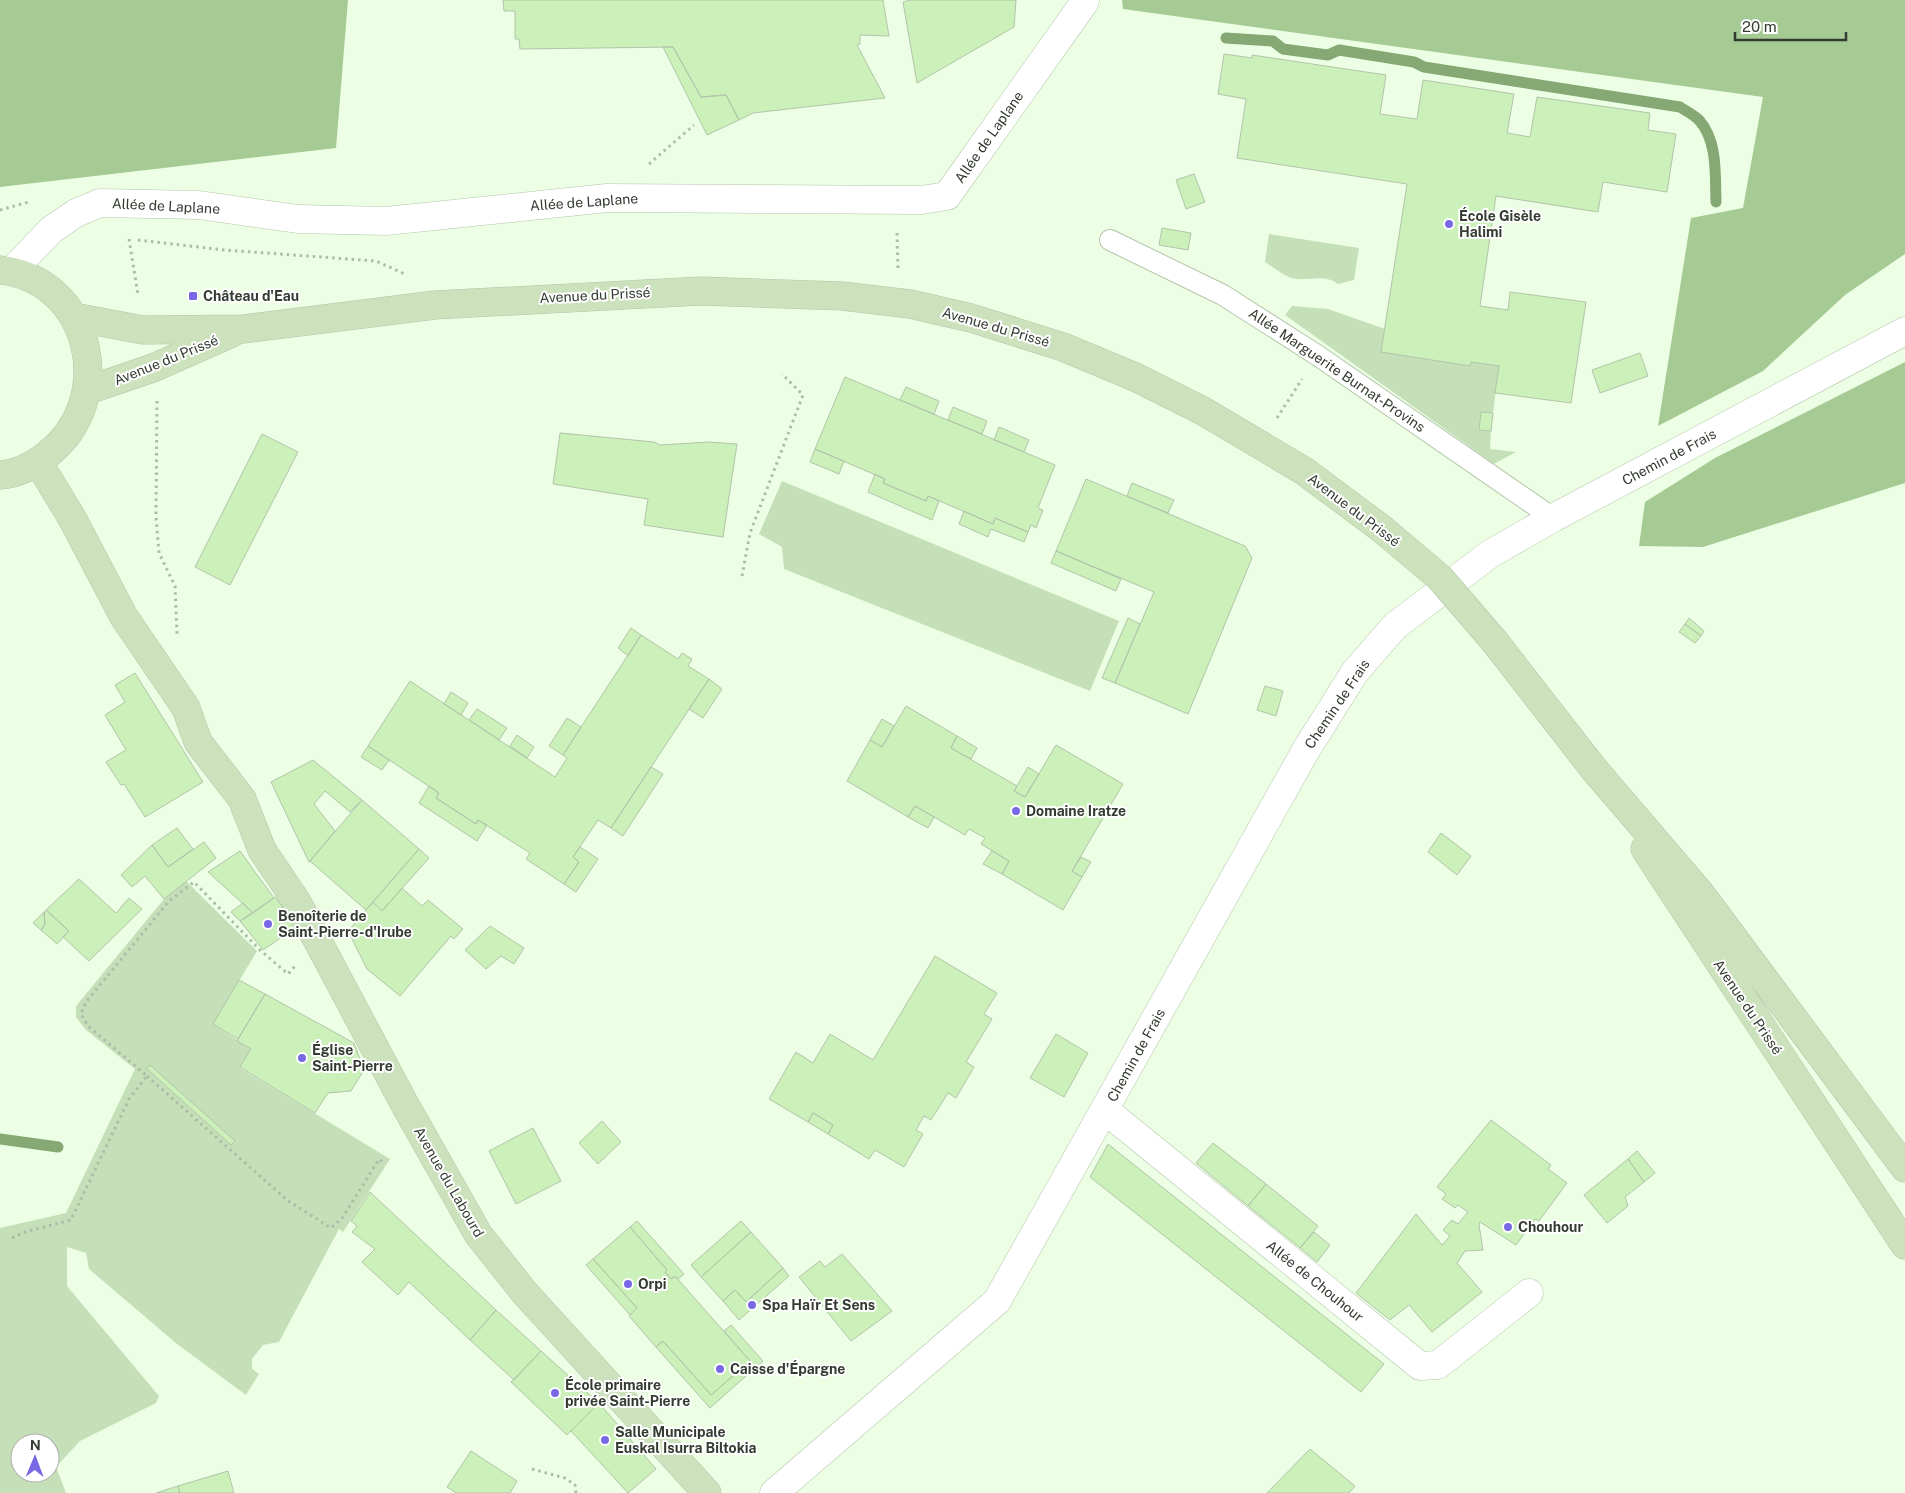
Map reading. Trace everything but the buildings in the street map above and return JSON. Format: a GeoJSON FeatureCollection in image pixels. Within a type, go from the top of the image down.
{"type":"FeatureCollection","features":[{"type":"Feature","properties":{"kind":"main road"},"geometry":{"type":"LineString","coordinates":[[0,475],[8,474],[38,462],[62,444],[79,419],[88,390],[89,364],[84,340],[74,317],[57,297],[36,281],[6,271]]}},
{"type":"Feature","properties":{"kind":"main road","name":"Avenue du Prissé"},"geometry":{"type":"LineString","coordinates":[[74,317],[143,330],[243,328],[435,305],[700,291],[842,296],[910,304],[971,318],[1044,341],[1135,377],[1203,411],[1296,466],[1382,529],[1440,578],[1494,642],[1593,768],[1700,893],[1905,1168]]}},
{"type":"Feature","properties":{"kind":"main road","name":"Avenue du Prissé"},"geometry":{"type":"LineString","coordinates":[[88,390],[152,368],[243,328]]}},
{"type":"Feature","properties":{"kind":"main road","name":"Avenue du Labourd"},"geometry":{"type":"LineString","coordinates":[[38,462],[72,518],[124,617],[186,708],[198,742],[242,799],[262,850],[298,902],[371,1042],[478,1234],[502,1266],[520,1284],[524,1292],[707,1493]]}},
{"type":"Feature","properties":{"kind":"main road","name":"Avenue du Prissé"},"geometry":{"type":"LineString","coordinates":[[1593,768],[1680,905],[1905,1245]]}},
{"type":"Feature","properties":{"kind":"street","name":"Allée de Laplane"},"geometry":{"type":"LineString","coordinates":[[6,271],[51,230],[76,213],[100,203],[199,204],[298,219],[386,221],[607,198],[921,200],[947,196],[1084,2]]}},
{"type":"Feature","properties":{"kind":"street","name":"Chemin de Frais"},"geometry":{"type":"LineString","coordinates":[[774,1493],[997,1301],[1306,750],[1355,672],[1395,626],[1490,554],[1553,518],[1905,331]]}},
{"type":"Feature","properties":{"kind":"street","name":"Allée de Chouhour"},"geometry":{"type":"LineString","coordinates":[[1105,1110],[1420,1366],[1438,1365],[1529,1293]]}},
{"type":"Feature","properties":{"kind":"lane","name":"Allée Marguerite Burnat-Provins"},"geometry":{"type":"LineString","coordinates":[[1110,240],[1223,295],[1317,355],[1553,518]]}},
{"type":"Feature","properties":{"kind":"path"},"geometry":{"type":"LineString","coordinates":[[644,168],[694,125]]}},
{"type":"Feature","properties":{"kind":"path"},"geometry":{"type":"LineString","coordinates":[[129,239],[138,296]]}},
{"type":"Feature","properties":{"kind":"path"},"geometry":{"type":"LineString","coordinates":[[896,257],[898,272]]}},
{"type":"Feature","properties":{"kind":"path"},"geometry":{"type":"LineString","coordinates":[[1275,422],[1317,355]]}},
{"type":"Feature","properties":{"kind":"path"},"geometry":{"type":"LineString","coordinates":[[742,576],[750,533],[803,395],[782,374]]}},
{"type":"Feature","properties":{"kind":"path"},"geometry":{"type":"LineString","coordinates":[[158,396],[156,517],[159,553],[175,586],[178,641]]}},
{"type":"Feature","properties":{"kind":"path"},"geometry":{"type":"LineString","coordinates":[[293,969],[288,974],[260,950],[194,882],[169,901],[157,915],[86,1002],[81,1014],[88,1026],[287,1200],[332,1228],[343,1217],[379,1159],[385,1164]]}},
{"type":"Feature","properties":{"kind":"path"},"geometry":{"type":"LineString","coordinates":[[12,1238],[25,1232],[71,1220],[129,1099],[147,1076]]}},
{"type":"Feature","properties":{"kind":"path"},"geometry":{"type":"LineString","coordinates":[[532,1469],[565,1478],[575,1485],[576,1493]]}},
{"type":"Feature","properties":{"kind":"green space"},"geometry":{"type":"Polygon","coordinates":[[[0,0],[348,0],[336,148],[0,187],[0,0]]]}},
{"type":"Feature","properties":{"kind":"green space"},"geometry":{"type":"Polygon","coordinates":[[[1122,0],[1905,0],[1905,254],[1845,295],[1763,371],[1658,426],[1691,218],[1743,208],[1763,97],[1123,9],[1122,0]]]}},
{"type":"Feature","properties":{"kind":"green space"},"geometry":{"type":"Polygon","coordinates":[[[1269,234],[1359,248],[1354,280],[1338,284],[1319,278],[1295,279],[1283,274],[1265,262],[1269,234]]]}},
{"type":"Feature","properties":{"kind":"green space"},"geometry":{"type":"Polygon","coordinates":[[[1292,306],[1328,309],[1385,329],[1382,352],[1470,366],[1471,362],[1499,366],[1493,413],[1481,412],[1479,430],[1491,431],[1490,449],[1516,452],[1494,464],[1285,315],[1292,306]]]}},
{"type":"Feature","properties":{"kind":"green space"},"geometry":{"type":"Polygon","coordinates":[[[1905,362],[1905,483],[1703,547],[1639,546],[1645,502],[1715,458],[1905,362]]]}},
{"type":"Feature","properties":{"kind":"green space"},"geometry":{"type":"Polygon","coordinates":[[[782,481],[1119,621],[1090,691],[784,569],[782,547],[759,534],[782,481]]]}},
{"type":"Feature","properties":{"kind":"green space"},"geometry":{"type":"Polygon","coordinates":[[[186,881],[257,951],[213,1024],[251,1049],[240,1068],[390,1159],[343,1232],[339,1229],[279,1342],[263,1345],[252,1359],[252,1369],[259,1374],[246,1395],[177,1344],[89,1269],[86,1253],[67,1247],[67,1286],[159,1396],[156,1403],[80,1441],[60,1463],[60,1433],[10,1433],[10,1483],[60,1483],[60,1477],[66,1493],[0,1493],[0,1228],[66,1213],[135,1069],[86,1030],[76,1017],[76,1006],[164,899],[186,881]]]}},
{"type":"Feature","properties":{"kind":"waterway"},"geometry":{"type":"LineString","coordinates":[[1226,38],[1273,41],[1283,49],[1328,55],[1339,50],[1414,62],[1424,67],[1680,107],[1699,120],[1710,138],[1714,159],[1716,202]]}},
{"type":"Feature","properties":{"kind":"waterway"},"geometry":{"type":"LineString","coordinates":[[0,1139],[58,1147]]}},
{"type":"Feature","properties":{"kind":"place","name":"École Gisèle Halimi"},"geometry":{"type":"Point","coordinates":[1449,224]}},
{"type":"Feature","properties":{"kind":"place","name":"Château d'Eau"},"geometry":{"type":"Point","coordinates":[193,296]}},
{"type":"Feature","properties":{"kind":"place","name":"Domaine Iratze"},"geometry":{"type":"Point","coordinates":[1016,811]}},
{"type":"Feature","properties":{"kind":"place","name":"Benoîterie de Saint-Pierre-d'Irube"},"geometry":{"type":"Point","coordinates":[268,924]}},
{"type":"Feature","properties":{"kind":"place","name":"Église Saint-Pierre"},"geometry":{"type":"Point","coordinates":[302,1058]}},
{"type":"Feature","properties":{"kind":"place","name":"Chouhour"},"geometry":{"type":"Point","coordinates":[1508,1227]}},
{"type":"Feature","properties":{"kind":"place","name":"Orpi"},"geometry":{"type":"Point","coordinates":[628,1284]}},
{"type":"Feature","properties":{"kind":"place","name":"Spa Haïr Et Sens"},"geometry":{"type":"Point","coordinates":[752,1305]}},
{"type":"Feature","properties":{"kind":"place","name":"Caisse d'Épargne"},"geometry":{"type":"Point","coordinates":[720,1369]}},
{"type":"Feature","properties":{"kind":"place","name":"École primaire privée Saint-Pierre"},"geometry":{"type":"Point","coordinates":[555,1393]}},
{"type":"Feature","properties":{"kind":"place","name":"Salle Municipale Euskal Isurra Biltokia"},"geometry":{"type":"Point","coordinates":[605,1440]}}]}
